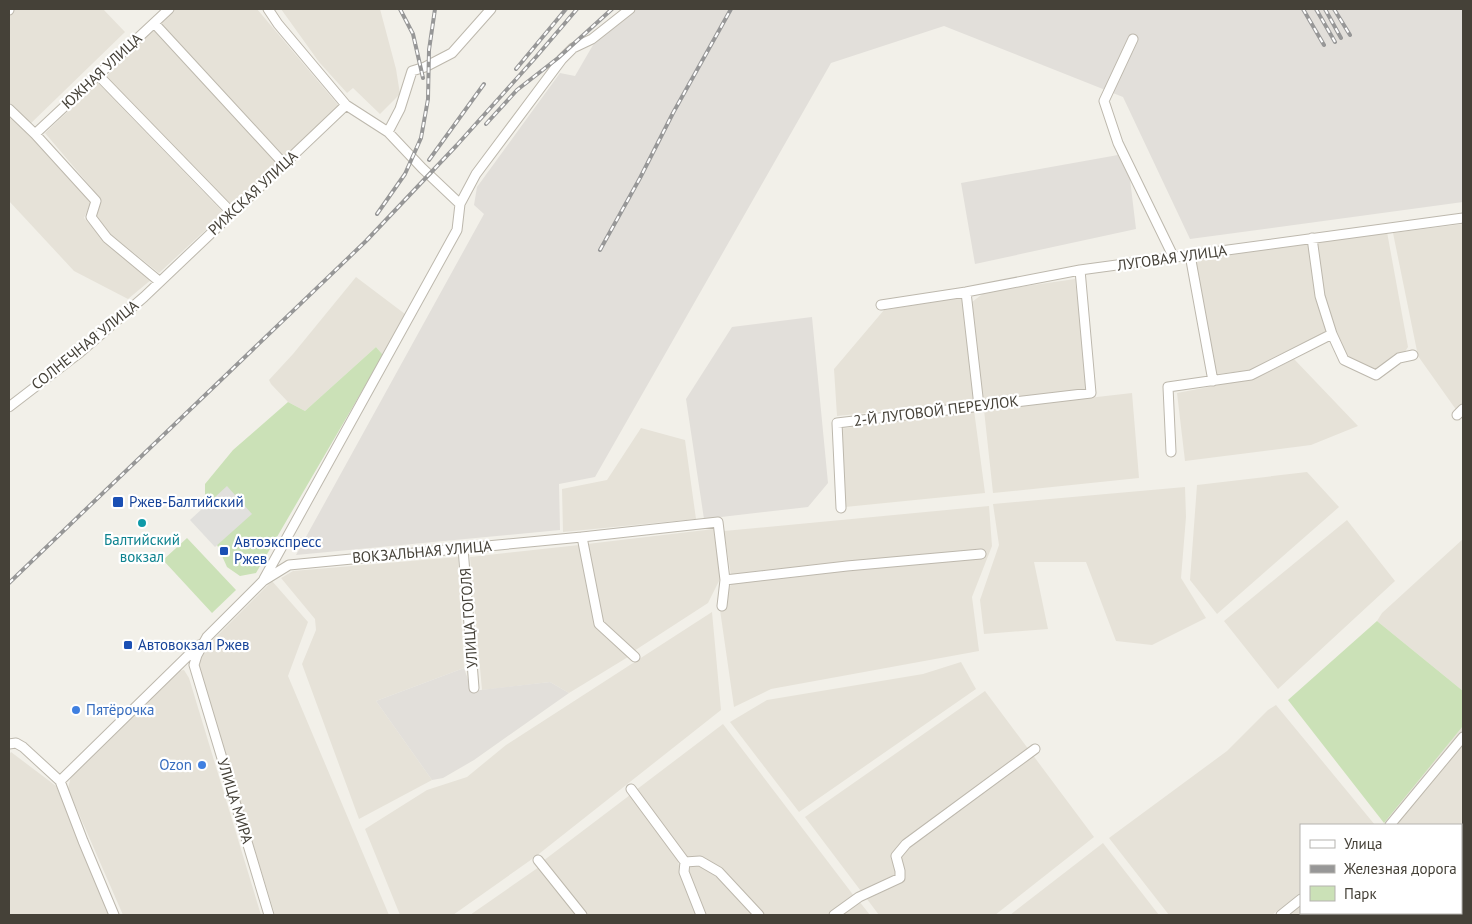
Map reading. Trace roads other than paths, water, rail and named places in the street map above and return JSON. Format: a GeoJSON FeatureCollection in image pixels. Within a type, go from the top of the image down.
{"type":"FeatureCollection","features":[{"type":"Feature","properties":{"kind":"street","name":"ЮЖНАЯ УЛИЦА"},"geometry":{"type":"LineString","coordinates":[[35,134],[169,9]]}},
{"type":"Feature","properties":{"kind":"street"},"geometry":{"type":"LineString","coordinates":[[268,9],[278,24],[346,105],[388,132],[460,204]]}},
{"type":"Feature","properties":{"kind":"street"},"geometry":{"type":"LineString","coordinates":[[388,132],[400,109],[412,71],[425,67],[452,53],[490,9]]}},
{"type":"Feature","properties":{"kind":"street"},"geometry":{"type":"LineString","coordinates":[[263,581],[456,230],[460,204],[476,174],[562,58],[573,48],[592,40],[630,9]]}},
{"type":"Feature","properties":{"kind":"street"},"geometry":{"type":"LineString","coordinates":[[154,23],[284,164]]}},
{"type":"Feature","properties":{"kind":"street"},"geometry":{"type":"LineString","coordinates":[[1133,39],[1104,101],[1118,142],[1174,258]]}},
{"type":"Feature","properties":{"kind":"street"},"geometry":{"type":"LineString","coordinates":[[98,76],[232,213]]}},
{"type":"Feature","properties":{"kind":"street","name":"РИЖСКАЯ УЛИЦА"},"geometry":{"type":"LineString","coordinates":[[160,282],[346,105]]}},
{"type":"Feature","properties":{"kind":"street"},"geometry":{"type":"LineString","coordinates":[[9,109],[35,134],[96,201],[90,217],[107,238],[160,282]]}},
{"type":"Feature","properties":{"kind":"street","name":"ЛУГОВАЯ УЛИЦА"},"geometry":{"type":"LineString","coordinates":[[881,305],[966,292],[1080,270],[1463,218]]}},
{"type":"Feature","properties":{"kind":"street"},"geometry":{"type":"LineString","coordinates":[[1312,238],[1320,296],[1332,334],[1344,360],[1376,375],[1399,358],[1413,355]]}},
{"type":"Feature","properties":{"kind":"street"},"geometry":{"type":"LineString","coordinates":[[1190,255],[1213,381]]}},
{"type":"Feature","properties":{"kind":"street","name":"2-Й ЛУГОВОЙ ПЕРЕУЛОК"},"geometry":{"type":"LineString","coordinates":[[841,508],[837,422],[1091,393],[1080,270]]}},
{"type":"Feature","properties":{"kind":"street","name":"СОЛНЕЧНАЯ УЛИЦА"},"geometry":{"type":"LineString","coordinates":[[9,406],[78,354],[160,282]]}},
{"type":"Feature","properties":{"kind":"street"},"geometry":{"type":"LineString","coordinates":[[966,292],[979,406]]}},
{"type":"Feature","properties":{"kind":"street"},"geometry":{"type":"LineString","coordinates":[[1170,452],[1168,387],[1251,375],[1332,334]]}},
{"type":"Feature","properties":{"kind":"street","name":"ВОКЗАЛЬНАЯ УЛИЦА"},"geometry":{"type":"LineString","coordinates":[[201,688],[194,665],[207,638],[263,581],[289,565],[718,522],[725,580]]}},
{"type":"Feature","properties":{"kind":"street"},"geometry":{"type":"LineString","coordinates":[[582,537],[599,624],[635,657]]}},
{"type":"Feature","properties":{"kind":"street","name":"УЛИЦА ГОГОЛЯ"},"geometry":{"type":"LineString","coordinates":[[463,548],[474,688]]}},
{"type":"Feature","properties":{"kind":"street"},"geometry":{"type":"LineString","coordinates":[[722,606],[725,580],[847,566],[981,554]]}},
{"type":"Feature","properties":{"kind":"street"},"geometry":{"type":"LineString","coordinates":[[60,781],[207,638]]}},
{"type":"Feature","properties":{"kind":"street"},"geometry":{"type":"LineString","coordinates":[[175,668],[182,666],[189,668],[201,688]]}},
{"type":"Feature","properties":{"kind":"street","name":"УЛИЦА МИРА"},"geometry":{"type":"LineString","coordinates":[[201,688],[269,915]]}},
{"type":"Feature","properties":{"kind":"street"},"geometry":{"type":"LineString","coordinates":[[1391,824],[1463,737]]}},
{"type":"Feature","properties":{"kind":"street"},"geometry":{"type":"LineString","coordinates":[[9,744],[16,743],[22,747],[60,781],[114,915]]}},
{"type":"Feature","properties":{"kind":"street"},"geometry":{"type":"LineString","coordinates":[[834,915],[859,896],[900,878],[896,856],[906,844],[1035,749]]}},
{"type":"Feature","properties":{"kind":"street"},"geometry":{"type":"LineString","coordinates":[[631,789],[685,862],[684,872],[701,915]]}},
{"type":"Feature","properties":{"kind":"street"},"geometry":{"type":"LineString","coordinates":[[538,860],[582,915]]}},
{"type":"Feature","properties":{"kind":"street"},"geometry":{"type":"LineString","coordinates":[[685,862],[700,861],[719,872],[759,915]]}},
{"type":"Feature","properties":{"kind":"street"},"geometry":{"type":"LineString","coordinates":[[1281,915],[1300,900]]}},
{"type":"Feature","properties":{"kind":"railway"},"geometry":{"type":"LineString","coordinates":[[400,9],[413,34],[423,78]]}},
{"type":"Feature","properties":{"kind":"railway"},"geometry":{"type":"LineString","coordinates":[[377,214],[405,174],[421,138],[428,99],[429,50],[435,9]]}},
{"type":"Feature","properties":{"kind":"railway"},"geometry":{"type":"LineString","coordinates":[[516,69],[566,9]]}},
{"type":"Feature","properties":{"kind":"railway"},"geometry":{"type":"LineString","coordinates":[[9,583],[366,241],[457,145],[577,9]]}},
{"type":"Feature","properties":{"kind":"railway"},"geometry":{"type":"LineString","coordinates":[[486,124],[517,90],[558,58],[612,9]]}},
{"type":"Feature","properties":{"kind":"railway"},"geometry":{"type":"LineString","coordinates":[[600,250],[731,9]]}},
{"type":"Feature","properties":{"kind":"railway"},"geometry":{"type":"LineString","coordinates":[[1303,9],[1324,45]]}},
{"type":"Feature","properties":{"kind":"railway"},"geometry":{"type":"LineString","coordinates":[[1316,9],[1335,42]]}},
{"type":"Feature","properties":{"kind":"railway"},"geometry":{"type":"LineString","coordinates":[[1325,9],[1341,38]]}},
{"type":"Feature","properties":{"kind":"railway"},"geometry":{"type":"LineString","coordinates":[[1334,9],[1350,35]]}},
{"type":"Feature","properties":{"kind":"railway"},"geometry":{"type":"LineString","coordinates":[[429,160],[484,84]]}},
{"type":"Feature","properties":{"kind":"place","name":"Ржев-Балтийский"},"geometry":{"type":"Point","coordinates":[118,502]}},
{"type":"Feature","properties":{"kind":"place","name":"Балтийский вокзал"},"geometry":{"type":"Point","coordinates":[142,523]}},
{"type":"Feature","properties":{"kind":"place","name":"Автоэкспресс Ржев"},"geometry":{"type":"Point","coordinates":[224,551]}},
{"type":"Feature","properties":{"kind":"place","name":"Автовокзал Ржев"},"geometry":{"type":"Point","coordinates":[128,645]}},
{"type":"Feature","properties":{"kind":"place","name":"Пятёрочка"},"geometry":{"type":"Point","coordinates":[76,710]}},
{"type":"Feature","properties":{"kind":"place","name":"Ozon"},"geometry":{"type":"Point","coordinates":[202,765]}}]}
